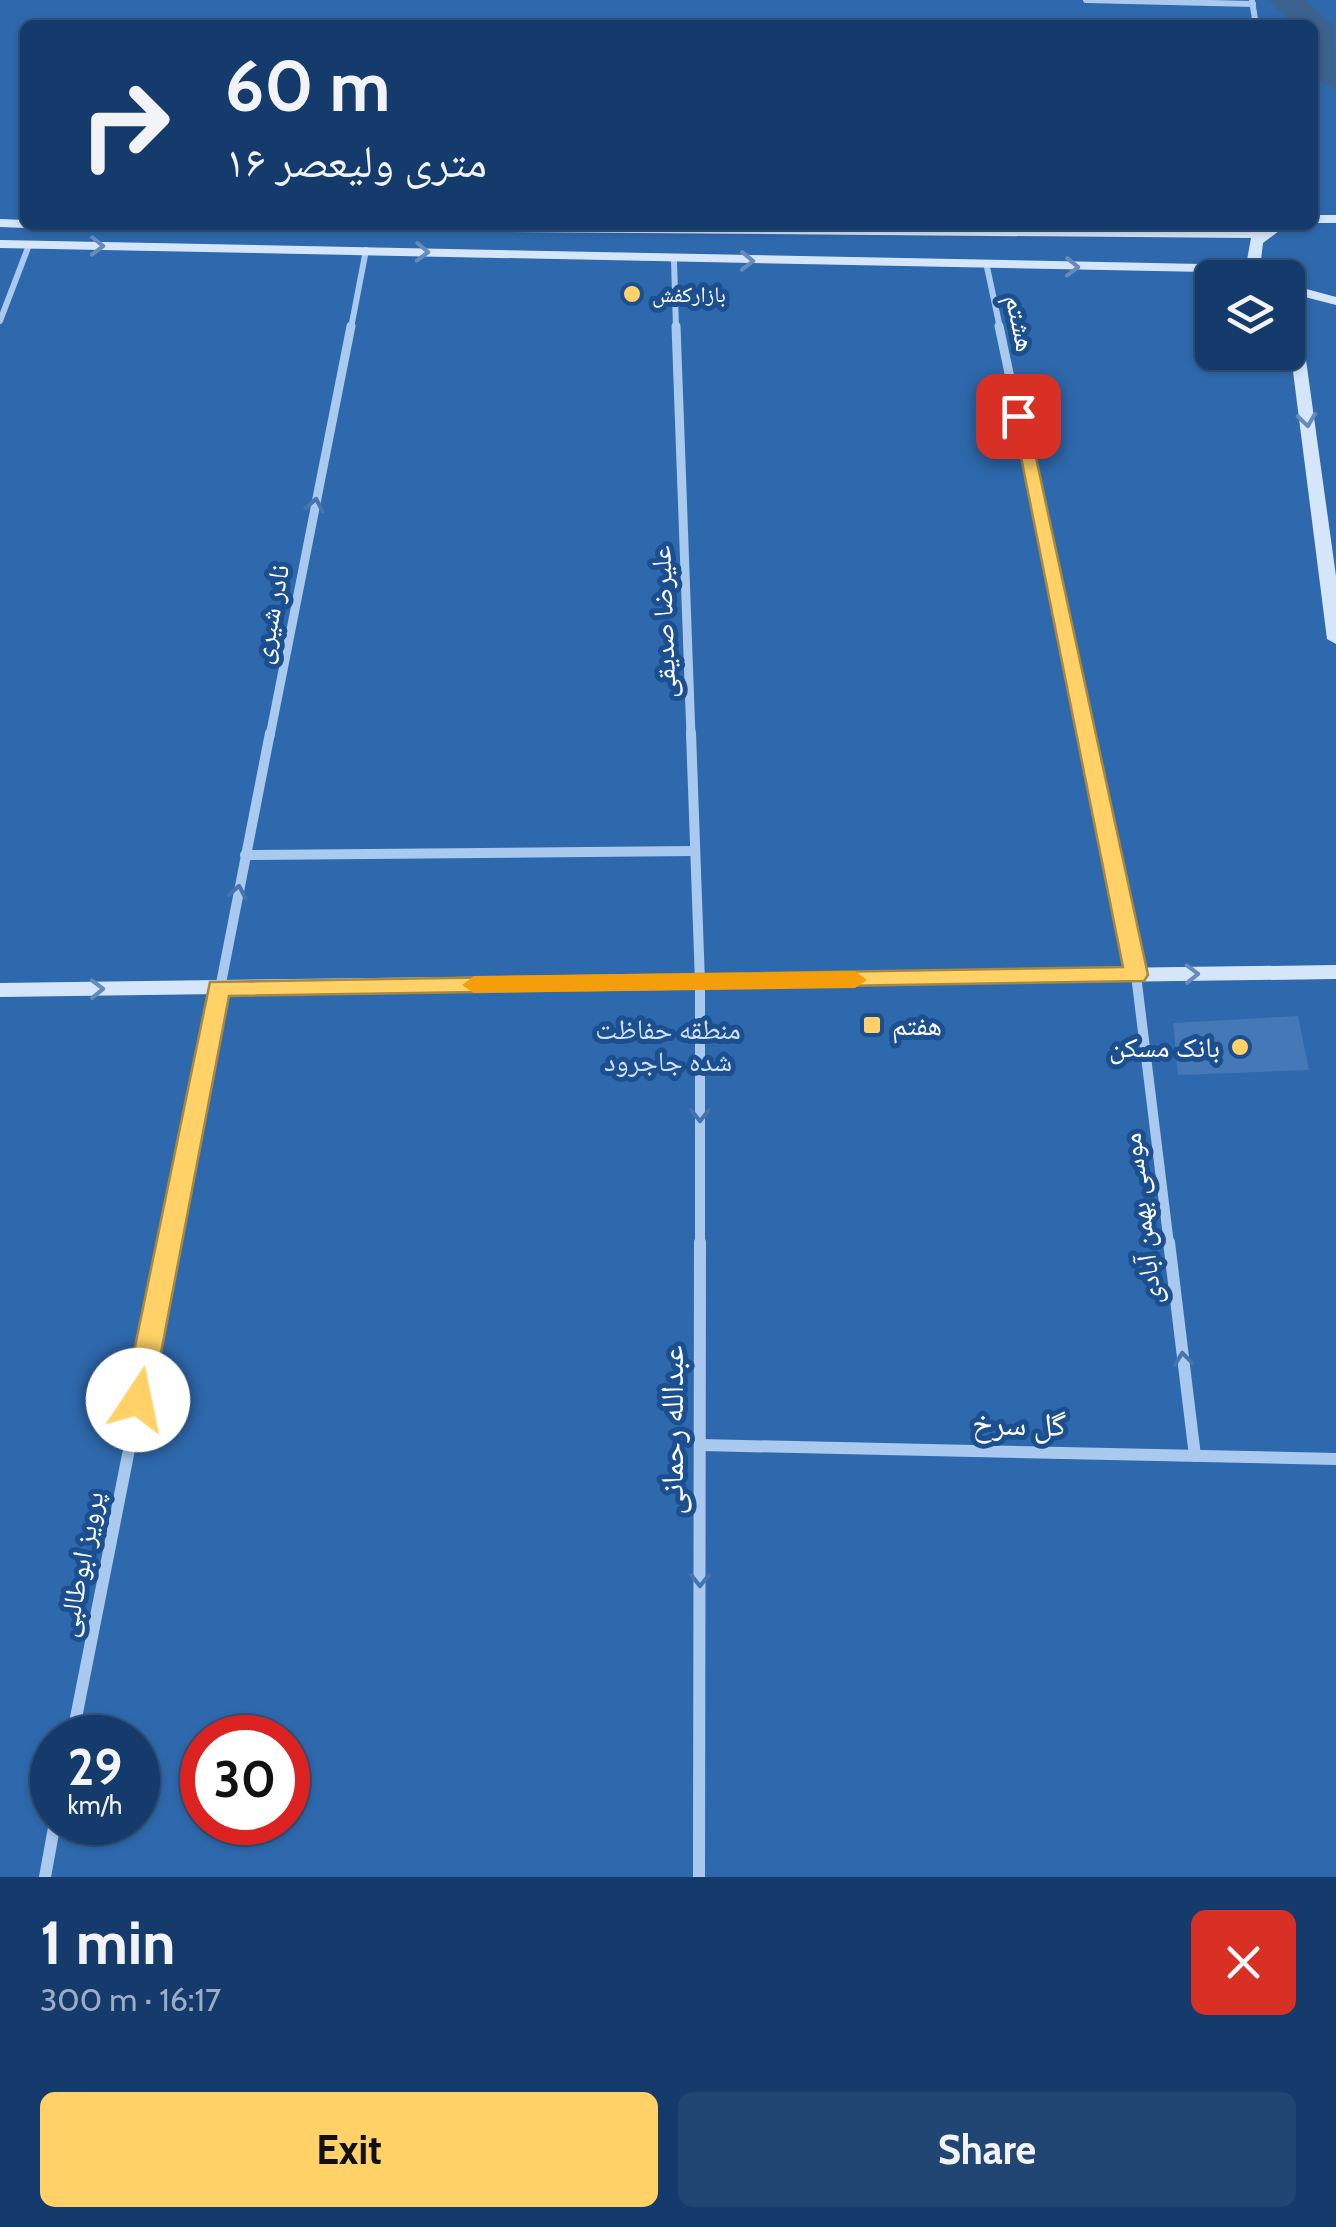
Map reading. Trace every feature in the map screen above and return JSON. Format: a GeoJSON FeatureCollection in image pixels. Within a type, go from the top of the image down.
{"type":"FeatureCollection","features":[{"type":"Feature","properties":{"kind":"main road"},"geometry":{"type":"LineString","coordinates":[[757,230],[1263,234],[1271,230]]}},
{"type":"Feature","properties":{"kind":"main road"},"geometry":{"type":"LineString","coordinates":[[1258,260],[1253,250],[1263,234]]}},
{"type":"Feature","properties":{"kind":"main road"},"geometry":{"type":"LineString","coordinates":[[0,244],[1195,271]]}},
{"type":"Feature","properties":{"kind":"main road"},"geometry":{"type":"LineString","coordinates":[[1305,293],[1336,301]]}},
{"type":"Feature","properties":{"kind":"main road"},"geometry":{"type":"LineString","coordinates":[[1299,370],[1336,639]]}},
{"type":"Feature","properties":{"kind":"main road"},"geometry":{"type":"LineString","coordinates":[[0,990],[1336,972]]}},
{"type":"Feature","properties":{"kind":"street"},"geometry":{"type":"LineString","coordinates":[[1086,0],[1252,2]]}},
{"type":"Feature","properties":{"kind":"street"},"geometry":{"type":"LineString","coordinates":[[1244,0],[1252,2]]}},
{"type":"Feature","properties":{"kind":"street"},"geometry":{"type":"LineString","coordinates":[[0,321],[28,245]]}},
{"type":"Feature","properties":{"kind":"street","name":"نادر شیری"},"geometry":{"type":"LineString","coordinates":[[218,988],[366,250]]}},
{"type":"Feature","properties":{"kind":"street","name":"علیرضا صدیقی"},"geometry":{"type":"LineString","coordinates":[[674,260],[700,982]]}},
{"type":"Feature","properties":{"kind":"street","name":"هشتم"},"geometry":{"type":"LineString","coordinates":[[986,267],[1136,975]]}},
{"type":"Feature","properties":{"kind":"street"},"geometry":{"type":"LineString","coordinates":[[245,856],[695,851]]}},
{"type":"Feature","properties":{"kind":"street","name":"موسی بهمن آبادی"},"geometry":{"type":"LineString","coordinates":[[1136,975],[1195,1456]]}},
{"type":"Feature","properties":{"kind":"street","name":"عبدالله رحمانی"},"geometry":{"type":"LineString","coordinates":[[699,1877],[700,982]]}},
{"type":"Feature","properties":{"kind":"street","name":"پرویز ابوطالبی"},"geometry":{"type":"LineString","coordinates":[[76,1715],[218,988]]}},
{"type":"Feature","properties":{"kind":"street","name":"گل سرخ"},"geometry":{"type":"LineString","coordinates":[[700,1445],[1336,1459]]}},
{"type":"Feature","properties":{"kind":"street"},"geometry":{"type":"LineString","coordinates":[[45,1877],[51,1845]]}},
{"type":"Feature","properties":{"kind":"green space","name":"منطقه حفاظت شده جاجرود"},"geometry":{"type":"Polygon","coordinates":[[[0,0],[1336,0],[1336,1877],[0,1877],[0,0]]]}},
{"type":"Feature","properties":{"kind":"building","name":"بانک مسکن"},"geometry":{"type":"Polygon","coordinates":[[[1298,1016],[1309,1070],[1178,1075],[1173,1023],[1298,1016]]]}},
{"type":"Feature","properties":{"kind":"waterway"},"geometry":{"type":"LineString","coordinates":[[1286,0],[1307,20]]}},
{"type":"Feature","properties":{"kind":"waterway"},"geometry":{"type":"LineString","coordinates":[[1318,30],[1336,77]]}},
{"type":"Feature","properties":{"kind":"slow traffic"},"geometry":{"type":"LineString","coordinates":[[474,985],[855,980]]}},
{"type":"Feature","properties":{"kind":"place","name":"بازارکفش"},"geometry":{"type":"Point","coordinates":[632,294]}},
{"type":"Feature","properties":{"kind":"place","name":"هفتم"},"geometry":{"type":"Point","coordinates":[872,1025]}},
{"type":"Feature","properties":{"kind":"place","name":"بانک مسکن"},"geometry":{"type":"Point","coordinates":[1240,1047]}},
{"type":"Feature","properties":{"kind":"route"},"geometry":{"type":"LineString","coordinates":[[138,1400],[218,988],[1136,975],[1018,416]]}}]}
